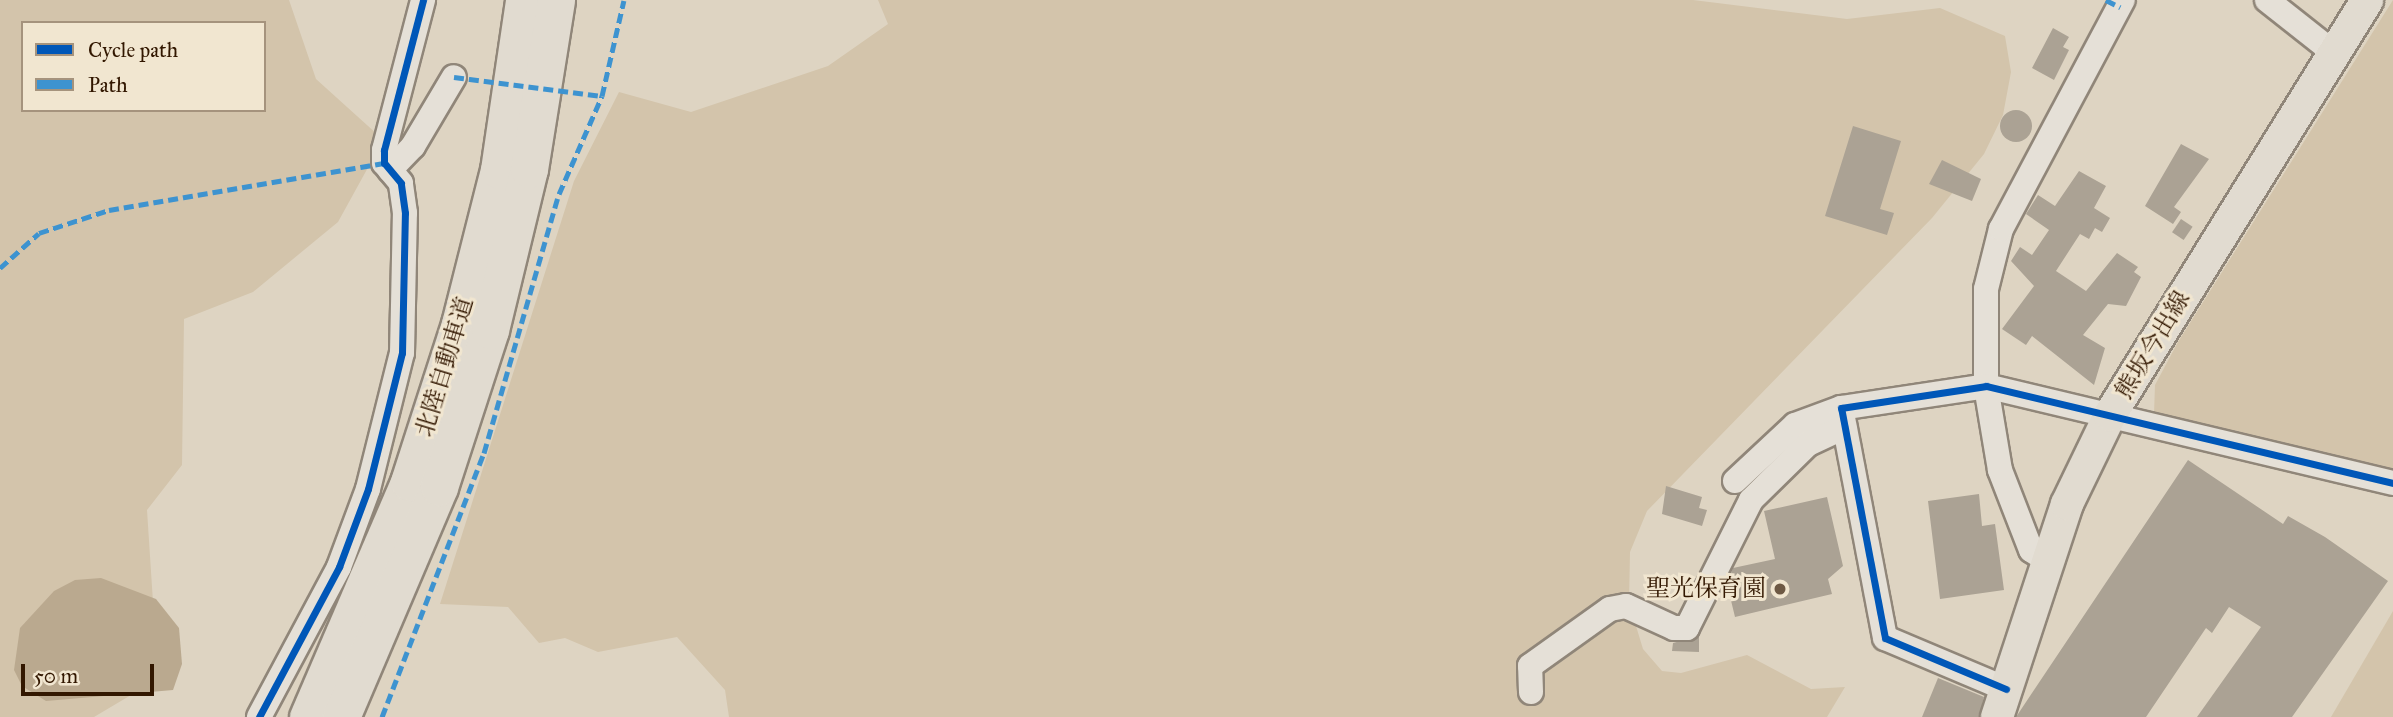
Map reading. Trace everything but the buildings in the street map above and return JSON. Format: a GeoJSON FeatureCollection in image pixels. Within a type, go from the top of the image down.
{"type":"FeatureCollection","features":[{"type":"Feature","properties":{"kind":"highway","name":"北陸自動車道"},"geometry":{"type":"LineString","coordinates":[[308,717],[409,482],[460,324],[499,170],[524,0]]}},
{"type":"Feature","properties":{"kind":"highway","name":"北陸自動車道"},"geometry":{"type":"LineString","coordinates":[[341,717],[421,532],[490,330],[529,169],[556,0]]}},
{"type":"Feature","properties":{"kind":"main road","name":"熊坂今出線"},"geometry":{"type":"LineString","coordinates":[[2001,703],[2050,562],[2067,504],[2110,415],[2367,0]]}},
{"type":"Feature","properties":{"kind":"street"},"geometry":{"type":"LineString","coordinates":[[259,717],[340,567],[368,489],[402,353],[405,213],[401,183],[390,170],[384,150],[423,0]]}},
{"type":"Feature","properties":{"kind":"street"},"geometry":{"type":"LineString","coordinates":[[2050,562],[2031,550],[2015,521],[1986,386],[1986,289],[2001,229],[2123,0]]}},
{"type":"Feature","properties":{"kind":"street"},"geometry":{"type":"LineString","coordinates":[[2267,0],[2334,53]]}},
{"type":"Feature","properties":{"kind":"street"},"geometry":{"type":"LineString","coordinates":[[390,170],[413,146],[454,76]]}},
{"type":"Feature","properties":{"kind":"street"},"geometry":{"type":"LineString","coordinates":[[1735,481],[1795,425],[1986,386],[2393,483]]}},
{"type":"Feature","properties":{"kind":"street"},"geometry":{"type":"LineString","coordinates":[[1531,692],[1530,666],[1609,609],[1626,606],[1674,628],[1687,628],[1751,500],[1808,444],[1843,417]]}},
{"type":"Feature","properties":{"kind":"street"},"geometry":{"type":"LineString","coordinates":[[1843,417],[1885,638],[2001,703]]}},
{"type":"Feature","properties":{"kind":"shaded area"},"geometry":{"type":"Polygon","coordinates":[[[0,0],[289,0],[316,79],[378,135],[376,153],[338,222],[253,292],[184,319],[182,465],[147,510],[158,679],[94,717],[0,717],[0,0]]]}},
{"type":"Feature","properties":{"kind":"shaded area"},"geometry":{"type":"Polygon","coordinates":[[[878,0],[1693,0],[1847,19],[1940,8],[2005,36],[2011,72],[2003,115],[1984,154],[1932,218],[1647,511],[1630,552],[1629,603],[1643,649],[1662,671],[1681,673],[1747,655],[1811,689],[1845,687],[1827,717],[729,717],[725,690],[677,637],[598,652],[565,638],[539,643],[508,607],[440,604],[574,181],[619,92],[691,112],[828,66],[888,24],[878,0]]]}},
{"type":"Feature","properties":{"kind":"shaded area"},"geometry":{"type":"Polygon","coordinates":[[[2393,0],[2393,471],[2154,414],[2155,385],[2178,342],[2393,0]]]}},
{"type":"Feature","properties":{"kind":"shaded area"},"geometry":{"type":"Polygon","coordinates":[[[101,578],[156,599],[179,628],[182,664],[173,690],[46,701],[22,686],[14,670],[20,628],[54,591],[75,580],[101,578]]]}},
{"type":"Feature","properties":{"kind":"shaded area"},"geometry":{"type":"Polygon","coordinates":[[[2393,611],[2393,717],[2331,717],[2393,611]]]}},
{"type":"Feature","properties":{"kind":"marked path"},"geometry":{"type":"LineString","coordinates":[[382,717],[484,453],[559,194],[602,96],[624,0]]}},
{"type":"Feature","properties":{"kind":"marked path"},"geometry":{"type":"LineString","coordinates":[[2106,0],[2120,7]]}},
{"type":"Feature","properties":{"kind":"marked path"},"geometry":{"type":"LineString","coordinates":[[454,77],[602,96]]}},
{"type":"Feature","properties":{"kind":"marked path"},"geometry":{"type":"LineString","coordinates":[[0,268],[39,233],[109,210],[384,163]]}},
{"type":"Feature","properties":{"kind":"cycle path"},"geometry":{"type":"LineString","coordinates":[[259,717],[339,567],[368,489],[402,353],[405,213],[401,183],[384,163],[384,150],[423,0]]}},
{"type":"Feature","properties":{"kind":"cycle path"},"geometry":{"type":"LineString","coordinates":[[2006,689],[1885,638],[1841,408],[1986,386],[2393,483]]}},
{"type":"Feature","properties":{"kind":"place","name":"聖光保育園"},"geometry":{"type":"Point","coordinates":[1780,589]}}]}
